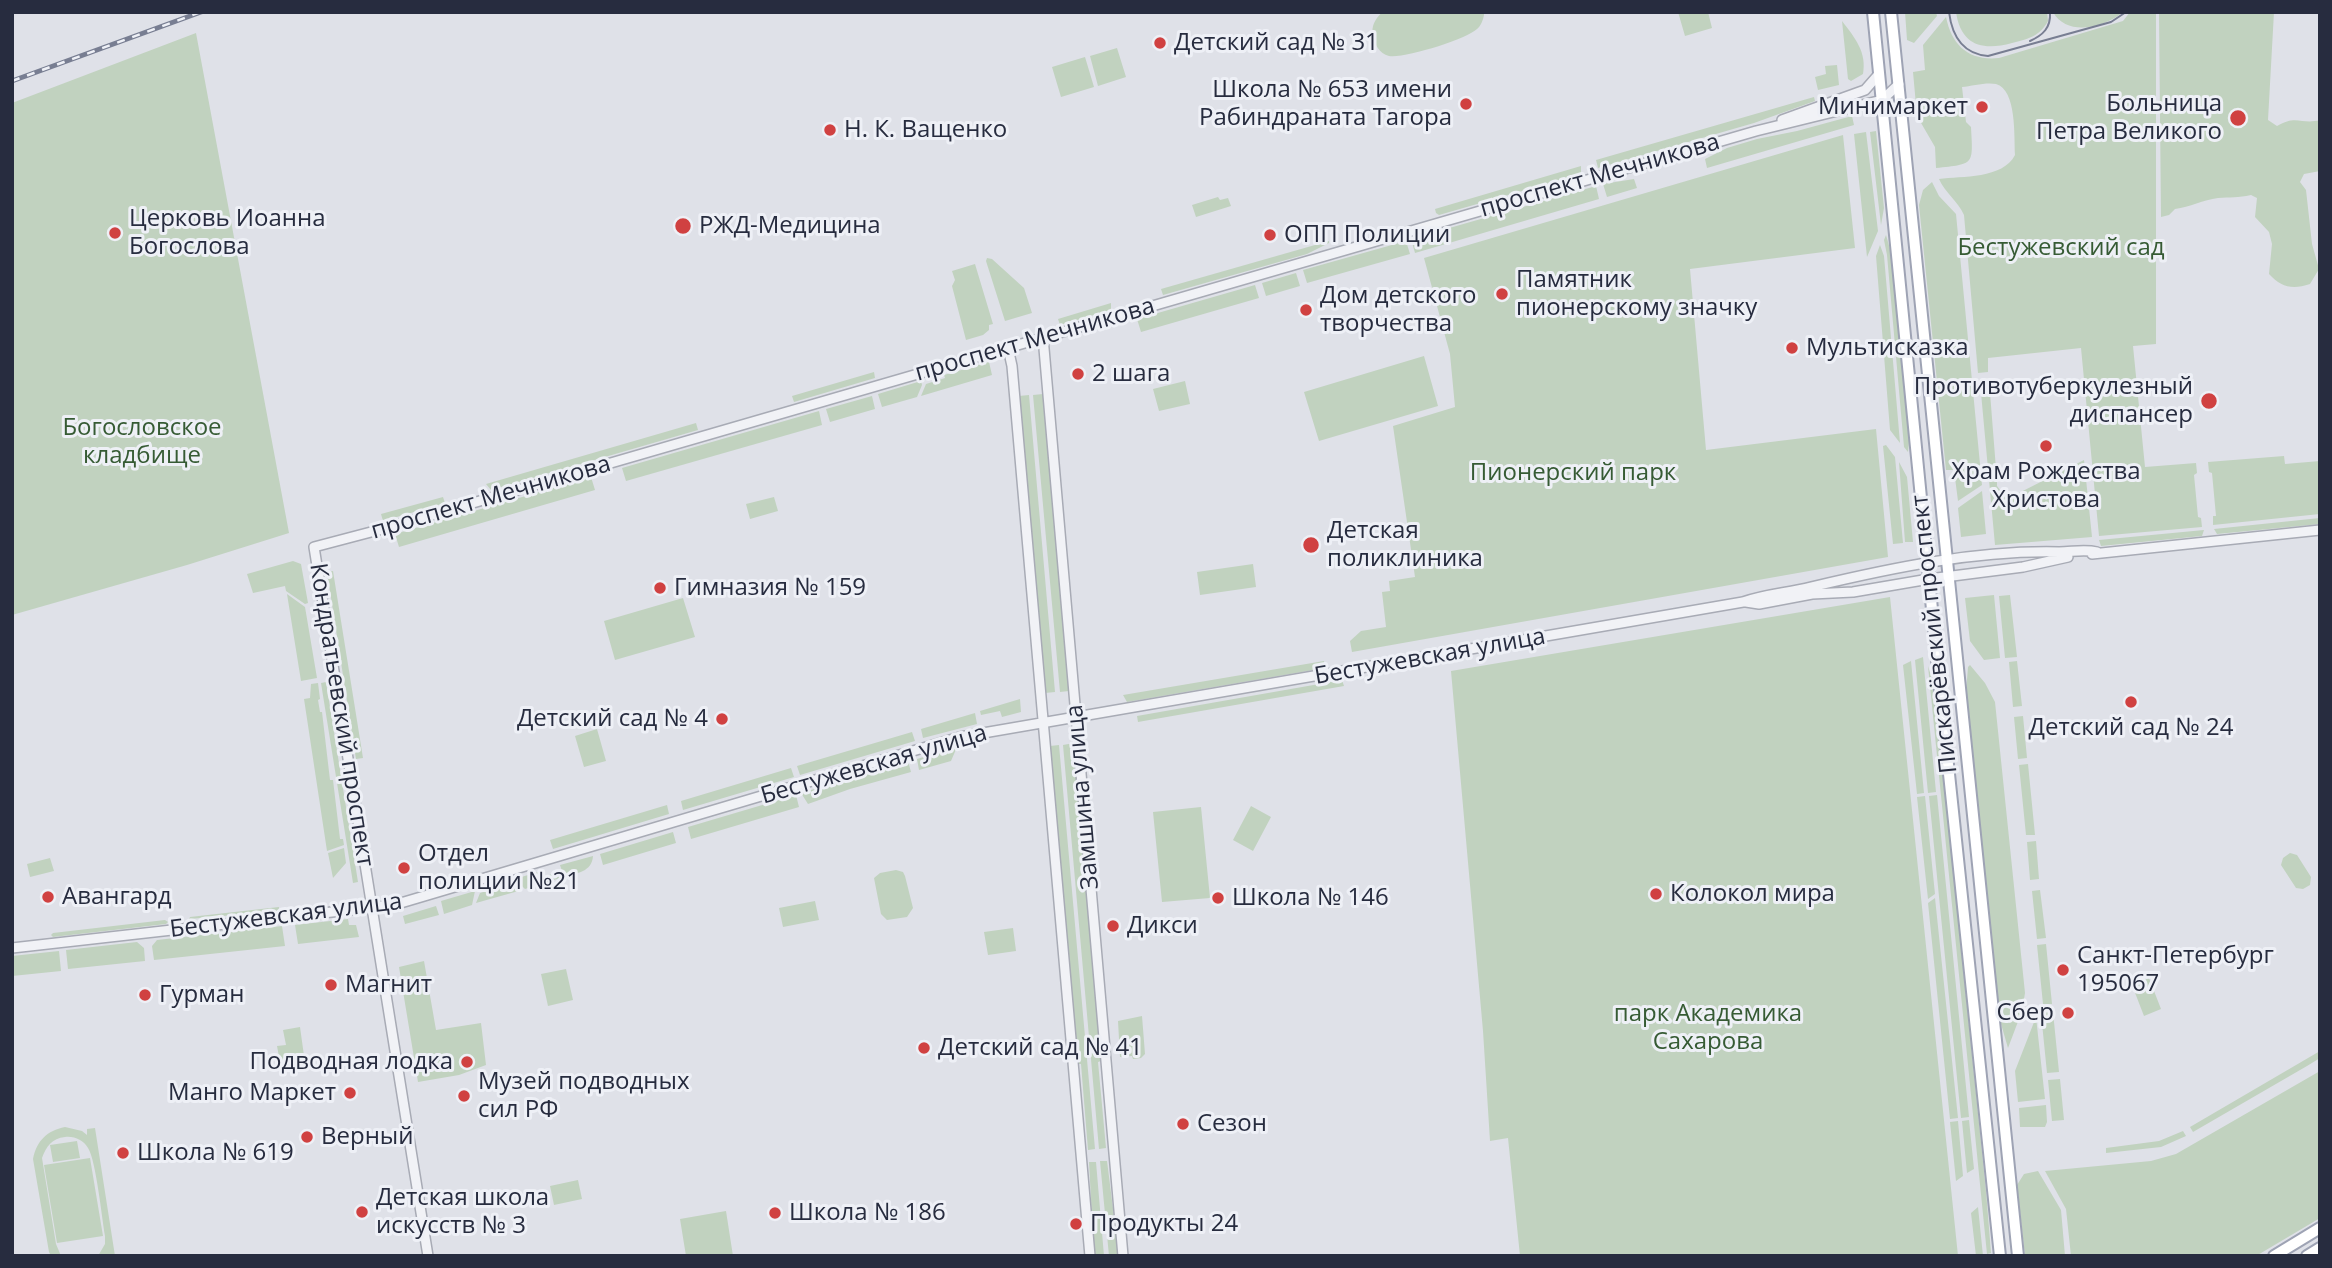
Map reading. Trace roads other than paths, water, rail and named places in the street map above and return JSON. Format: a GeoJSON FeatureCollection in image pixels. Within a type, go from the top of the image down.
{"type":"FeatureCollection","features":[{"type":"Feature","properties":{"kind":"main road","name":"Пискарёвский проспект"},"geometry":{"type":"LineString","coordinates":[[1873,12],[2000,1256]]}},
{"type":"Feature","properties":{"kind":"main road","name":"Пискарёвский проспект"},"geometry":{"type":"LineString","coordinates":[[1891,12],[2018,1256]]}},
{"type":"Feature","properties":{"kind":"main road"},"geometry":{"type":"LineString","coordinates":[[2274,1256],[2320,1228]]}},
{"type":"Feature","properties":{"kind":"main road"},"geometry":{"type":"LineString","coordinates":[[2307,1256],[2320,1248]]}},
{"type":"Feature","properties":{"kind":"street","name":"проспект Мечникова"},"geometry":{"type":"LineString","coordinates":[[1756,131],[1866,90],[1880,74]]}},
{"type":"Feature","properties":{"kind":"street","name":"проспект Мечникова"},"geometry":{"type":"LineString","coordinates":[[314,547],[1756,131],[1882,100],[1899,84]]}},
{"type":"Feature","properties":{"kind":"street","name":"Замшина улица"},"geometry":{"type":"LineString","coordinates":[[1043,337],[1123,1256]]}},
{"type":"Feature","properties":{"kind":"street","name":"Замшина улица"},"geometry":{"type":"LineString","coordinates":[[1008,348],[1012,366],[1090,1256]]}},
{"type":"Feature","properties":{"kind":"street","name":"Бестужевская улица"},"geometry":{"type":"LineString","coordinates":[[1743,602],[1759,604],[1812,594],[1853,592],[2023,567],[2096,552],[2320,530]]}},
{"type":"Feature","properties":{"kind":"street","name":"Кондратьевский проспект"},"geometry":{"type":"LineString","coordinates":[[314,547],[428,1256]]}},
{"type":"Feature","properties":{"kind":"street","name":"Бестужевская улица"},"geometry":{"type":"LineString","coordinates":[[12,948],[372,909],[418,899],[960,737],[1743,602],[1759,596],[1843,578],[1948,560],[2023,551],[2096,552]]}},
{"type":"Feature","properties":{"kind":"tram line"},"geometry":{"type":"LineString","coordinates":[[1949,12],[1956,36],[1965,48],[1988,56],[2111,22],[2126,12]]}},
{"type":"Feature","properties":{"kind":"tram line"},"geometry":{"type":"LineString","coordinates":[[2030,41],[2045,30],[2050,12]]}},
{"type":"Feature","properties":{"kind":"railway"},"geometry":{"type":"LineString","coordinates":[[12,81],[201,12]]}},
{"type":"Feature","properties":{"kind":"place","name":"Детский сад № 31"},"geometry":{"type":"Point","coordinates":[1160,43]}},
{"type":"Feature","properties":{"kind":"place","name":"Школа № 653 имени Рабиндраната Тагора"},"geometry":{"type":"Point","coordinates":[1466,104]}},
{"type":"Feature","properties":{"kind":"place","name":"Минимаркет"},"geometry":{"type":"Point","coordinates":[1982,107]}},
{"type":"Feature","properties":{"kind":"place","name":"Больница Петра Великого"},"geometry":{"type":"Point","coordinates":[2238,118]}},
{"type":"Feature","properties":{"kind":"place","name":"Н. К. Ващенко"},"geometry":{"type":"Point","coordinates":[830,130]}},
{"type":"Feature","properties":{"kind":"place","name":"РЖД-Медицина"},"geometry":{"type":"Point","coordinates":[683,226]}},
{"type":"Feature","properties":{"kind":"place","name":"Церковь Иоанна Богослова"},"geometry":{"type":"Point","coordinates":[115,233]}},
{"type":"Feature","properties":{"kind":"place","name":"ОПП Полиции"},"geometry":{"type":"Point","coordinates":[1270,235]}},
{"type":"Feature","properties":{"kind":"place","name":"Памятник пионерскому значку"},"geometry":{"type":"Point","coordinates":[1502,294]}},
{"type":"Feature","properties":{"kind":"place","name":"Дом детского творчества"},"geometry":{"type":"Point","coordinates":[1306,310]}},
{"type":"Feature","properties":{"kind":"place","name":"Мультисказка"},"geometry":{"type":"Point","coordinates":[1792,348]}},
{"type":"Feature","properties":{"kind":"place","name":"2 шага"},"geometry":{"type":"Point","coordinates":[1078,374]}},
{"type":"Feature","properties":{"kind":"place","name":"Противотуберкулезный диспансер"},"geometry":{"type":"Point","coordinates":[2209,401]}},
{"type":"Feature","properties":{"kind":"place","name":"Храм Рождества Христова"},"geometry":{"type":"Point","coordinates":[2046,446]}},
{"type":"Feature","properties":{"kind":"place","name":"Детская поликлиника"},"geometry":{"type":"Point","coordinates":[1311,545]}},
{"type":"Feature","properties":{"kind":"place","name":"Гимназия № 159"},"geometry":{"type":"Point","coordinates":[660,588]}},
{"type":"Feature","properties":{"kind":"place","name":"Детский сад № 24"},"geometry":{"type":"Point","coordinates":[2131,702]}},
{"type":"Feature","properties":{"kind":"place","name":"Детский сад № 4"},"geometry":{"type":"Point","coordinates":[722,719]}},
{"type":"Feature","properties":{"kind":"place","name":"Отдел полиции №21"},"geometry":{"type":"Point","coordinates":[404,868]}},
{"type":"Feature","properties":{"kind":"place","name":"Колокол мира"},"geometry":{"type":"Point","coordinates":[1656,894]}},
{"type":"Feature","properties":{"kind":"place","name":"Авангард"},"geometry":{"type":"Point","coordinates":[48,897]}},
{"type":"Feature","properties":{"kind":"place","name":"Школа № 146"},"geometry":{"type":"Point","coordinates":[1218,898]}},
{"type":"Feature","properties":{"kind":"place","name":"Дикси"},"geometry":{"type":"Point","coordinates":[1113,926]}},
{"type":"Feature","properties":{"kind":"place","name":"Санкт-Петербург 195067"},"geometry":{"type":"Point","coordinates":[2063,970]}},
{"type":"Feature","properties":{"kind":"place","name":"Магнит"},"geometry":{"type":"Point","coordinates":[331,985]}},
{"type":"Feature","properties":{"kind":"place","name":"Гурман"},"geometry":{"type":"Point","coordinates":[145,995]}},
{"type":"Feature","properties":{"kind":"place","name":"Сбер"},"geometry":{"type":"Point","coordinates":[2068,1013]}},
{"type":"Feature","properties":{"kind":"place","name":"Детский сад № 41"},"geometry":{"type":"Point","coordinates":[924,1048]}},
{"type":"Feature","properties":{"kind":"place","name":"Подводная лодка"},"geometry":{"type":"Point","coordinates":[467,1062]}},
{"type":"Feature","properties":{"kind":"place","name":"Манго Маркет"},"geometry":{"type":"Point","coordinates":[350,1093]}},
{"type":"Feature","properties":{"kind":"place","name":"Музей подводных сил РФ"},"geometry":{"type":"Point","coordinates":[464,1096]}},
{"type":"Feature","properties":{"kind":"place","name":"Сезон"},"geometry":{"type":"Point","coordinates":[1183,1124]}},
{"type":"Feature","properties":{"kind":"place","name":"Верный"},"geometry":{"type":"Point","coordinates":[307,1137]}},
{"type":"Feature","properties":{"kind":"place","name":"Школа № 619"},"geometry":{"type":"Point","coordinates":[123,1153]}},
{"type":"Feature","properties":{"kind":"place","name":"Детская школа искусств № 3"},"geometry":{"type":"Point","coordinates":[362,1212]}},
{"type":"Feature","properties":{"kind":"place","name":"Школа № 186"},"geometry":{"type":"Point","coordinates":[775,1213]}},
{"type":"Feature","properties":{"kind":"place","name":"Продукты 24"},"geometry":{"type":"Point","coordinates":[1076,1224]}},
{"type":"Feature","properties":{"kind":"park label","name":"Бестужевский сад"},"geometry":{"type":"Point","coordinates":[2061,248]}},
{"type":"Feature","properties":{"kind":"park label","name":"Богословское кладбище"},"geometry":{"type":"Point","coordinates":[142,442]}},
{"type":"Feature","properties":{"kind":"park label","name":"Пионерский парк"},"geometry":{"type":"Point","coordinates":[1573,473]}},
{"type":"Feature","properties":{"kind":"park label","name":"парк Академика Сахарова"},"geometry":{"type":"Point","coordinates":[1708,1028]}}]}
